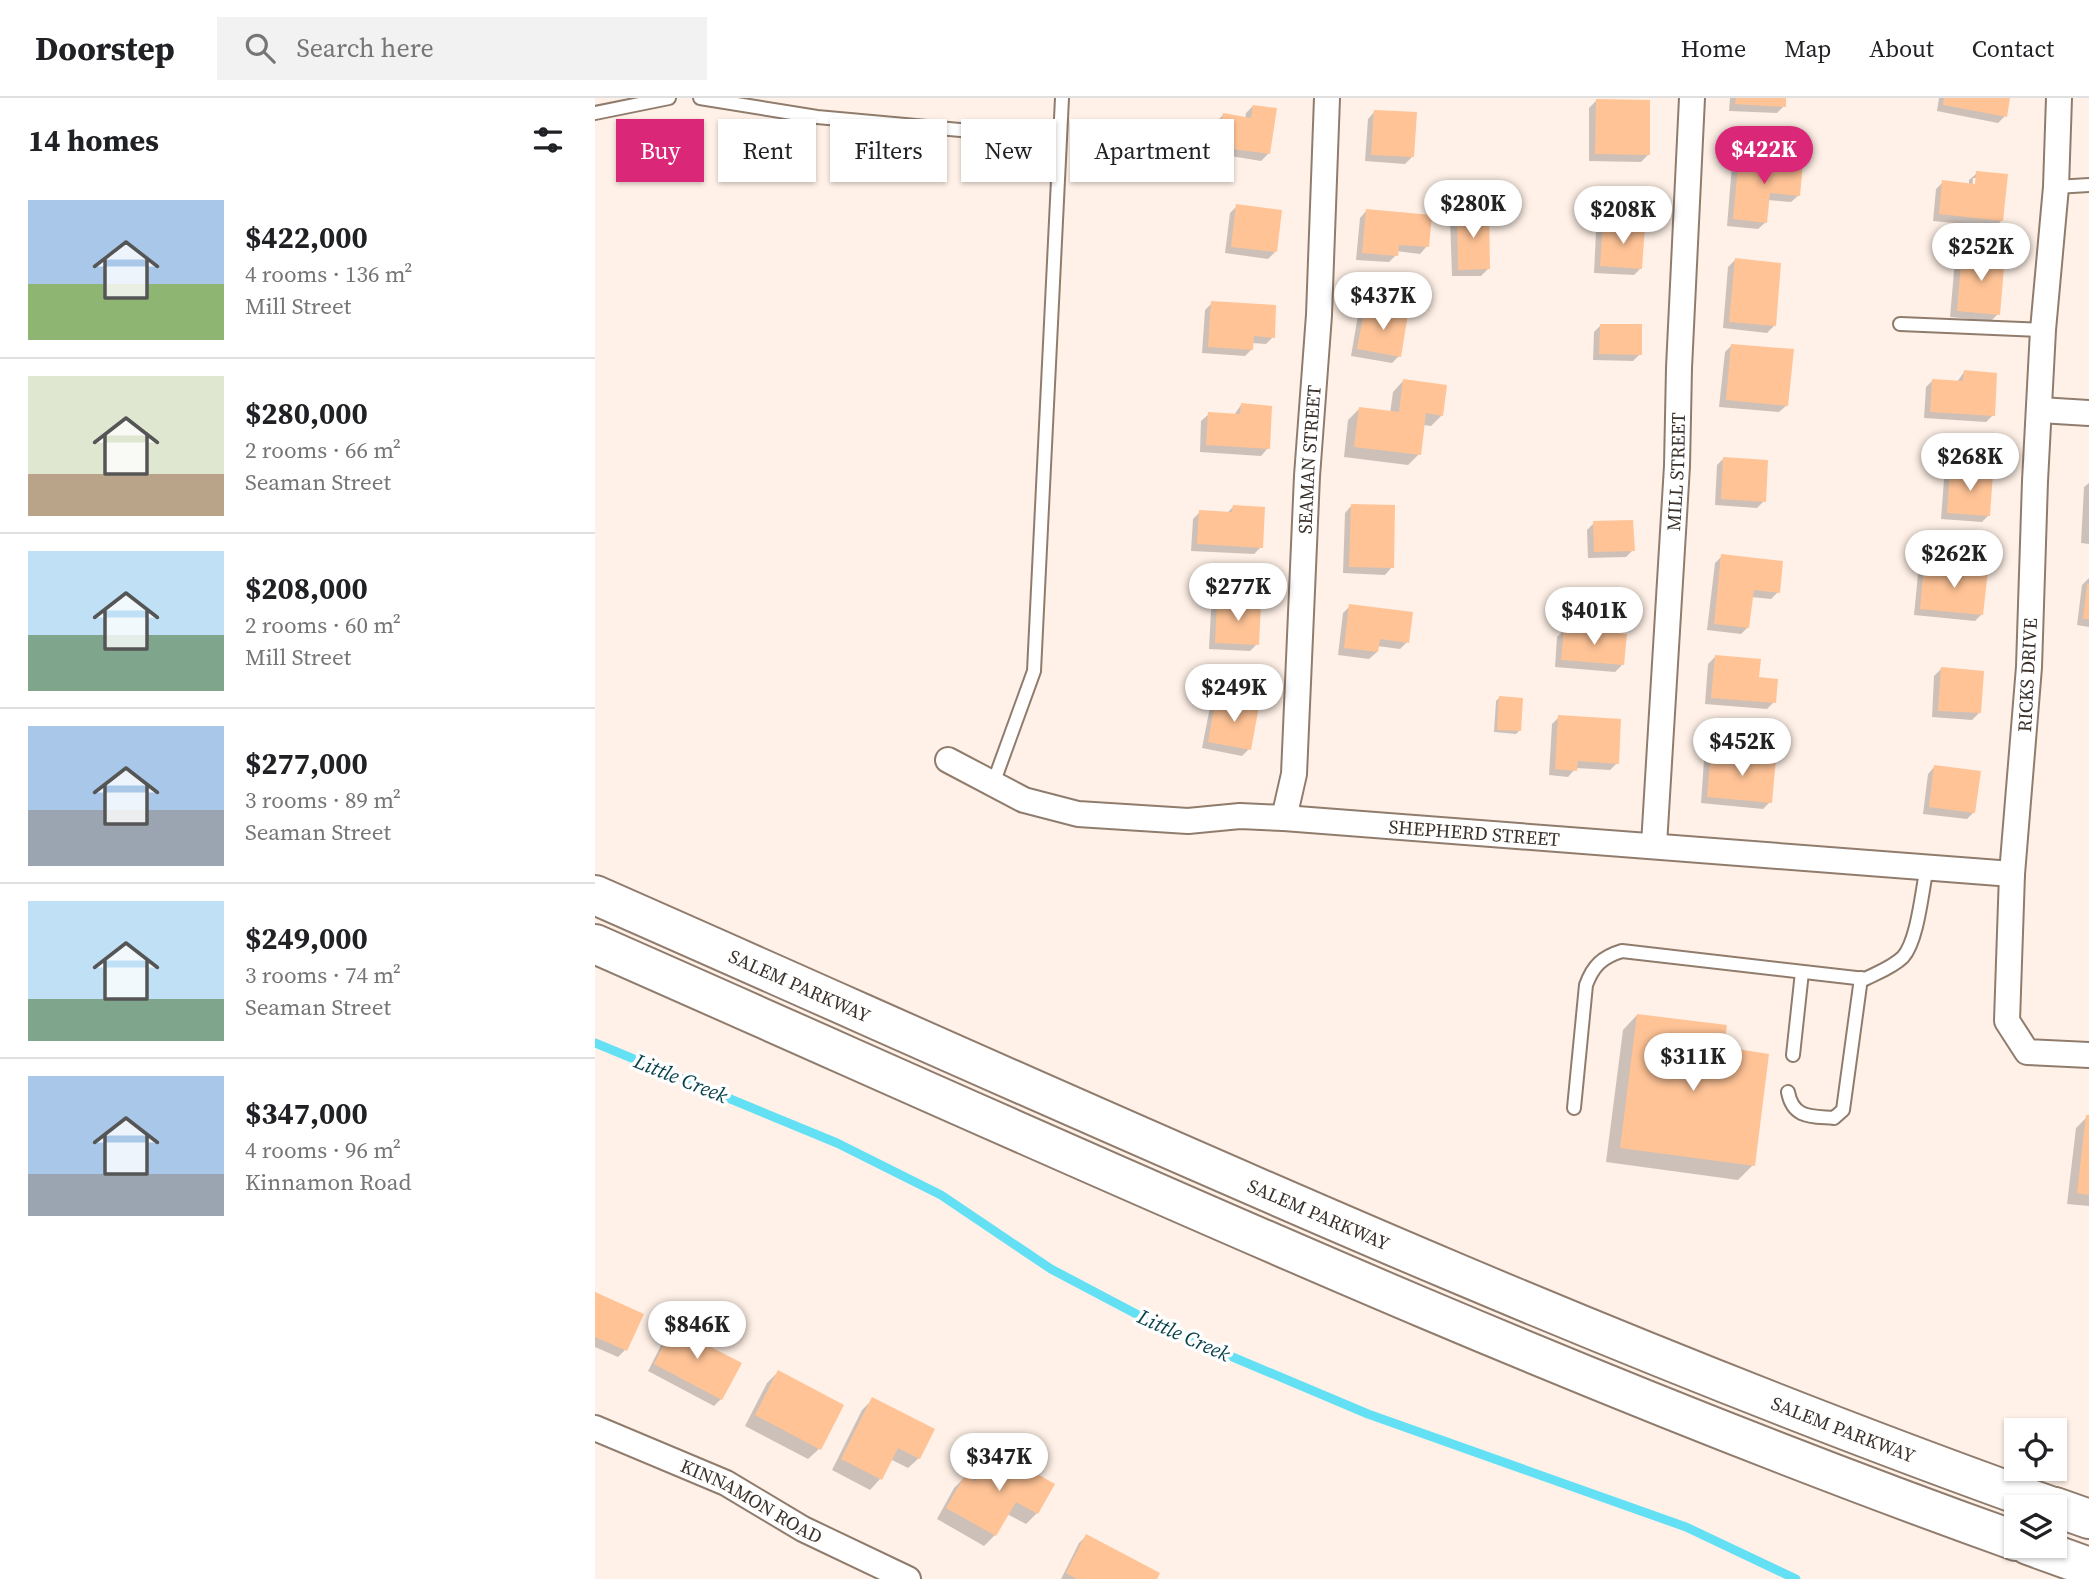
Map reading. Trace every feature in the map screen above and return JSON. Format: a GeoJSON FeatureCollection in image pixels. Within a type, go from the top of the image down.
{"type":"FeatureCollection","features":[{"type":"Feature","properties":{"kind":"highway","name":"SALEM PARKWAY"},"geometry":{"type":"LineString","coordinates":[[595,895],[1551,1313],[1732,1386],[2022,1495]]}},
{"type":"Feature","properties":{"kind":"highway"},"geometry":{"type":"LineString","coordinates":[[595,944],[1546,1360],[1840,1476],[2004,1537]]}},
{"type":"Feature","properties":{"kind":"highway","name":"SALEM PARKWAY"},"geometry":{"type":"LineString","coordinates":[[2067,1511],[2089,1519]]}},
{"type":"Feature","properties":{"kind":"highway"},"geometry":{"type":"LineString","coordinates":[[2064,1558],[2089,1567]]}},
{"type":"Feature","properties":{"kind":"street","name":"SEAMAN STREET"},"geometry":{"type":"LineString","coordinates":[[1284,818],[1293,774],[1307,476],[1319,315],[1327,98]]}},
{"type":"Feature","properties":{"kind":"street","name":"MILL STREET"},"geometry":{"type":"LineString","coordinates":[[1654,845],[1677,466],[1692,98]]}},
{"type":"Feature","properties":{"kind":"street","name":"RICKS DRIVE"},"geometry":{"type":"LineString","coordinates":[[2059,98],[2056,187],[2043,330],[2029,667],[2013,874],[2007,1021],[2027,1052],[2089,1055]]}},
{"type":"Feature","properties":{"kind":"street"},"geometry":{"type":"LineString","coordinates":[[2040,410],[2089,413]]}},
{"type":"Feature","properties":{"kind":"street","name":"SHEPHERD STREET"},"geometry":{"type":"LineString","coordinates":[[948,760],[1024,800],[1078,814],[1188,821],[1240,816],[1284,818],[2013,874]]}},
{"type":"Feature","properties":{"kind":"street","name":"KINNAMON ROAD"},"geometry":{"type":"LineString","coordinates":[[595,1428],[726,1483],[803,1529],[908,1579]]}},
{"type":"Feature","properties":{"kind":"lane"},"geometry":{"type":"LineString","coordinates":[[595,113],[669,98]]}},
{"type":"Feature","properties":{"kind":"lane"},"geometry":{"type":"LineString","coordinates":[[700,98],[817,117],[1060,139]]}},
{"type":"Feature","properties":{"kind":"lane"},"geometry":{"type":"LineString","coordinates":[[993,783],[1034,671],[1062,98]]}},
{"type":"Feature","properties":{"kind":"lane"},"geometry":{"type":"LineString","coordinates":[[2056,187],[2089,185]]}},
{"type":"Feature","properties":{"kind":"lane"},"geometry":{"type":"LineString","coordinates":[[1900,324],[2043,330]]}},
{"type":"Feature","properties":{"kind":"lane"},"geometry":{"type":"LineString","coordinates":[[1574,1108],[1586,985],[1591,970],[1610,955],[1622,951],[1865,979],[1903,957],[1912,942],[1927,867]]}},
{"type":"Feature","properties":{"kind":"lane"},"geometry":{"type":"LineString","coordinates":[[1793,1055],[1802,972]]}},
{"type":"Feature","properties":{"kind":"lane"},"geometry":{"type":"LineString","coordinates":[[1788,1092],[1790,1103],[1797,1111],[1808,1116],[1834,1118],[1843,1110],[1861,978]]}},
{"type":"Feature","properties":{"kind":"building"},"geometry":{"type":"Polygon","coordinates":[[[1736,98],[1786,98],[1786,107],[1735,104],[1736,98]]]}},
{"type":"Feature","properties":{"kind":"building"},"geometry":{"type":"Polygon","coordinates":[[[1944,98],[2010,98],[2007,117],[1943,105],[1944,98]]]}},
{"type":"Feature","properties":{"kind":"building"},"geometry":{"type":"Polygon","coordinates":[[[1596,99],[1650,100],[1650,155],[1595,154],[1596,99]]]}},
{"type":"Feature","properties":{"kind":"building"},"geometry":{"type":"Polygon","coordinates":[[[1253,105],[1277,108],[1270,154],[1234,149],[1234,119],[1222,119],[1223,113],[1251,118],[1253,105]]]}},
{"type":"Feature","properties":{"kind":"building"},"geometry":{"type":"Polygon","coordinates":[[[1374,110],[1417,112],[1414,157],[1371,155],[1374,110]]]}},
{"type":"Feature","properties":{"kind":"building"},"geometry":{"type":"Polygon","coordinates":[[[1739,156],[1803,163],[1800,196],[1770,193],[1767,223],[1733,219],[1739,156]]]}},
{"type":"Feature","properties":{"kind":"building"},"geometry":{"type":"Polygon","coordinates":[[[1976,171],[2008,174],[2003,221],[1939,214],[1942,180],[1975,184],[1976,171]]]}},
{"type":"Feature","properties":{"kind":"building"},"geometry":{"type":"Polygon","coordinates":[[[1236,204],[1282,210],[1277,252],[1231,247],[1236,204]]]}},
{"type":"Feature","properties":{"kind":"building"},"geometry":{"type":"Polygon","coordinates":[[[1366,209],[1432,215],[1429,247],[1399,245],[1398,256],[1362,253],[1366,209]]]}},
{"type":"Feature","properties":{"kind":"building"},"geometry":{"type":"Polygon","coordinates":[[[1489,210],[1490,269],[1458,270],[1457,211],[1489,210]]]}},
{"type":"Feature","properties":{"kind":"building"},"geometry":{"type":"Polygon","coordinates":[[[1603,223],[1645,226],[1642,269],[1600,266],[1603,223]]]}},
{"type":"Feature","properties":{"kind":"building"},"geometry":{"type":"Polygon","coordinates":[[[1962,251],[2005,255],[2000,315],[1957,311],[1962,251]]]}},
{"type":"Feature","properties":{"kind":"building"},"geometry":{"type":"Polygon","coordinates":[[[1735,258],[1781,263],[1776,326],[1729,322],[1735,258]]]}},
{"type":"Feature","properties":{"kind":"building"},"geometry":{"type":"Polygon","coordinates":[[[1211,301],[1276,305],[1275,338],[1254,336],[1253,350],[1208,347],[1211,301]]]}},
{"type":"Feature","properties":{"kind":"building"},"geometry":{"type":"Polygon","coordinates":[[[1365,306],[1408,314],[1401,357],[1357,349],[1365,306]]]}},
{"type":"Feature","properties":{"kind":"building"},"geometry":{"type":"Polygon","coordinates":[[[1600,324],[1642,324],[1642,355],[1599,354],[1600,324]]]}},
{"type":"Feature","properties":{"kind":"building"},"geometry":{"type":"Polygon","coordinates":[[[1731,344],[1794,349],[1788,406],[1726,400],[1731,344]]]}},
{"type":"Feature","properties":{"kind":"building"},"geometry":{"type":"Polygon","coordinates":[[[1964,370],[1997,373],[1995,416],[1930,412],[1932,379],[1963,381],[1964,370]]]}},
{"type":"Feature","properties":{"kind":"building"},"geometry":{"type":"Polygon","coordinates":[[[1403,379],[1447,385],[1443,416],[1426,413],[1421,455],[1354,447],[1359,407],[1399,412],[1403,379]]]}},
{"type":"Feature","properties":{"kind":"building"},"geometry":{"type":"Polygon","coordinates":[[[1241,403],[1272,406],[1270,449],[1206,445],[1208,412],[1240,414],[1241,403]]]}},
{"type":"Feature","properties":{"kind":"building"},"geometry":{"type":"Polygon","coordinates":[[[1723,457],[1768,460],[1766,502],[1721,499],[1723,457]]]}},
{"type":"Feature","properties":{"kind":"building"},"geometry":{"type":"Polygon","coordinates":[[[1950,470],[1993,473],[1990,516],[1947,513],[1950,470]]]}},
{"type":"Feature","properties":{"kind":"building"},"geometry":{"type":"Polygon","coordinates":[[[1351,504],[1395,505],[1394,568],[1349,567],[1351,504]]]}},
{"type":"Feature","properties":{"kind":"building"},"geometry":{"type":"Polygon","coordinates":[[[1233,505],[1265,507],[1263,548],[1197,544],[1199,510],[1232,512],[1233,505]]]}},
{"type":"Feature","properties":{"kind":"building"},"geometry":{"type":"Polygon","coordinates":[[[1633,520],[1635,551],[1594,552],[1593,521],[1633,520]]]}},
{"type":"Feature","properties":{"kind":"building"},"geometry":{"type":"Polygon","coordinates":[[[1721,554],[1783,561],[1780,593],[1754,590],[1749,628],[1714,624],[1721,554]]]}},
{"type":"Feature","properties":{"kind":"building"},"geometry":{"type":"Polygon","coordinates":[[[1924,565],[1988,571],[1983,615],[1920,609],[1924,565]]]}},
{"type":"Feature","properties":{"kind":"building"},"geometry":{"type":"Polygon","coordinates":[[[2087,584],[2089,619],[2083,619],[2087,584]]]}},
{"type":"Feature","properties":{"kind":"building"},"geometry":{"type":"Polygon","coordinates":[[[1217,601],[1261,603],[1259,645],[1215,643],[1217,601]]]}},
{"type":"Feature","properties":{"kind":"building"},"geometry":{"type":"Polygon","coordinates":[[[1349,604],[1413,612],[1409,643],[1380,639],[1378,652],[1344,648],[1349,604]]]}},
{"type":"Feature","properties":{"kind":"building"},"geometry":{"type":"Polygon","coordinates":[[[1564,628],[1627,634],[1624,665],[1561,660],[1564,628]]]}},
{"type":"Feature","properties":{"kind":"building"},"geometry":{"type":"Polygon","coordinates":[[[1715,655],[1761,659],[1759,677],[1778,679],[1776,703],[1711,698],[1715,655]]]}},
{"type":"Feature","properties":{"kind":"building"},"geometry":{"type":"Polygon","coordinates":[[[1941,667],[1984,671],[1981,713],[1938,711],[1941,667]]]}},
{"type":"Feature","properties":{"kind":"building"},"geometry":{"type":"Polygon","coordinates":[[[1499,696],[1523,698],[1521,731],[1497,730],[1499,696]]]}},
{"type":"Feature","properties":{"kind":"building"},"geometry":{"type":"Polygon","coordinates":[[[1216,698],[1259,706],[1251,750],[1208,742],[1216,698]]]}},
{"type":"Feature","properties":{"kind":"building"},"geometry":{"type":"Polygon","coordinates":[[[1558,715],[1621,719],[1619,764],[1578,761],[1577,771],[1555,769],[1558,715]]]}},
{"type":"Feature","properties":{"kind":"building"},"geometry":{"type":"Polygon","coordinates":[[[1711,752],[1776,758],[1772,803],[1707,797],[1711,752]]]}},
{"type":"Feature","properties":{"kind":"building"},"geometry":{"type":"Polygon","coordinates":[[[1934,765],[1981,771],[1975,813],[1929,807],[1934,765]]]}},
{"type":"Feature","properties":{"kind":"building"},"geometry":{"type":"Polygon","coordinates":[[[1637,1014],[1727,1025],[1724,1047],[1769,1054],[1755,1166],[1620,1148],[1637,1014]]]}},
{"type":"Feature","properties":{"kind":"building"},"geometry":{"type":"Polygon","coordinates":[[[2086,1115],[2089,1115],[2089,1195],[2077,1193],[2086,1115]]]}},
{"type":"Feature","properties":{"kind":"building"},"geometry":{"type":"Polygon","coordinates":[[[595,1292],[644,1314],[627,1351],[595,1337],[595,1292]]]}},
{"type":"Feature","properties":{"kind":"building"},"geometry":{"type":"Polygon","coordinates":[[[677,1319],[707,1335],[703,1343],[742,1363],[722,1400],[654,1364],[677,1319]]]}},
{"type":"Feature","properties":{"kind":"building"},"geometry":{"type":"Polygon","coordinates":[[[778,1370],[844,1405],[821,1450],[755,1415],[778,1370]]]}},
{"type":"Feature","properties":{"kind":"building"},"geometry":{"type":"Polygon","coordinates":[[[872,1397],[935,1429],[920,1459],[898,1448],[882,1480],[841,1459],[872,1397]]]}},
{"type":"Feature","properties":{"kind":"building"},"geometry":{"type":"Polygon","coordinates":[[[993,1449],[1055,1484],[1038,1514],[1016,1502],[996,1536],[946,1508],[965,1475],[975,1481],[993,1449]]]}},
{"type":"Feature","properties":{"kind":"building"},"geometry":{"type":"Polygon","coordinates":[[[1086,1534],[1160,1573],[1157,1579],[1077,1579],[1066,1573],[1086,1534]]]}},
{"type":"Feature","properties":{"kind":"waterway","name":"Little Creek"},"geometry":{"type":"LineString","coordinates":[[595,1043],[837,1143],[941,1195],[1051,1269],[1159,1326],[1368,1414],[1686,1527],[1796,1579]]}}]}
